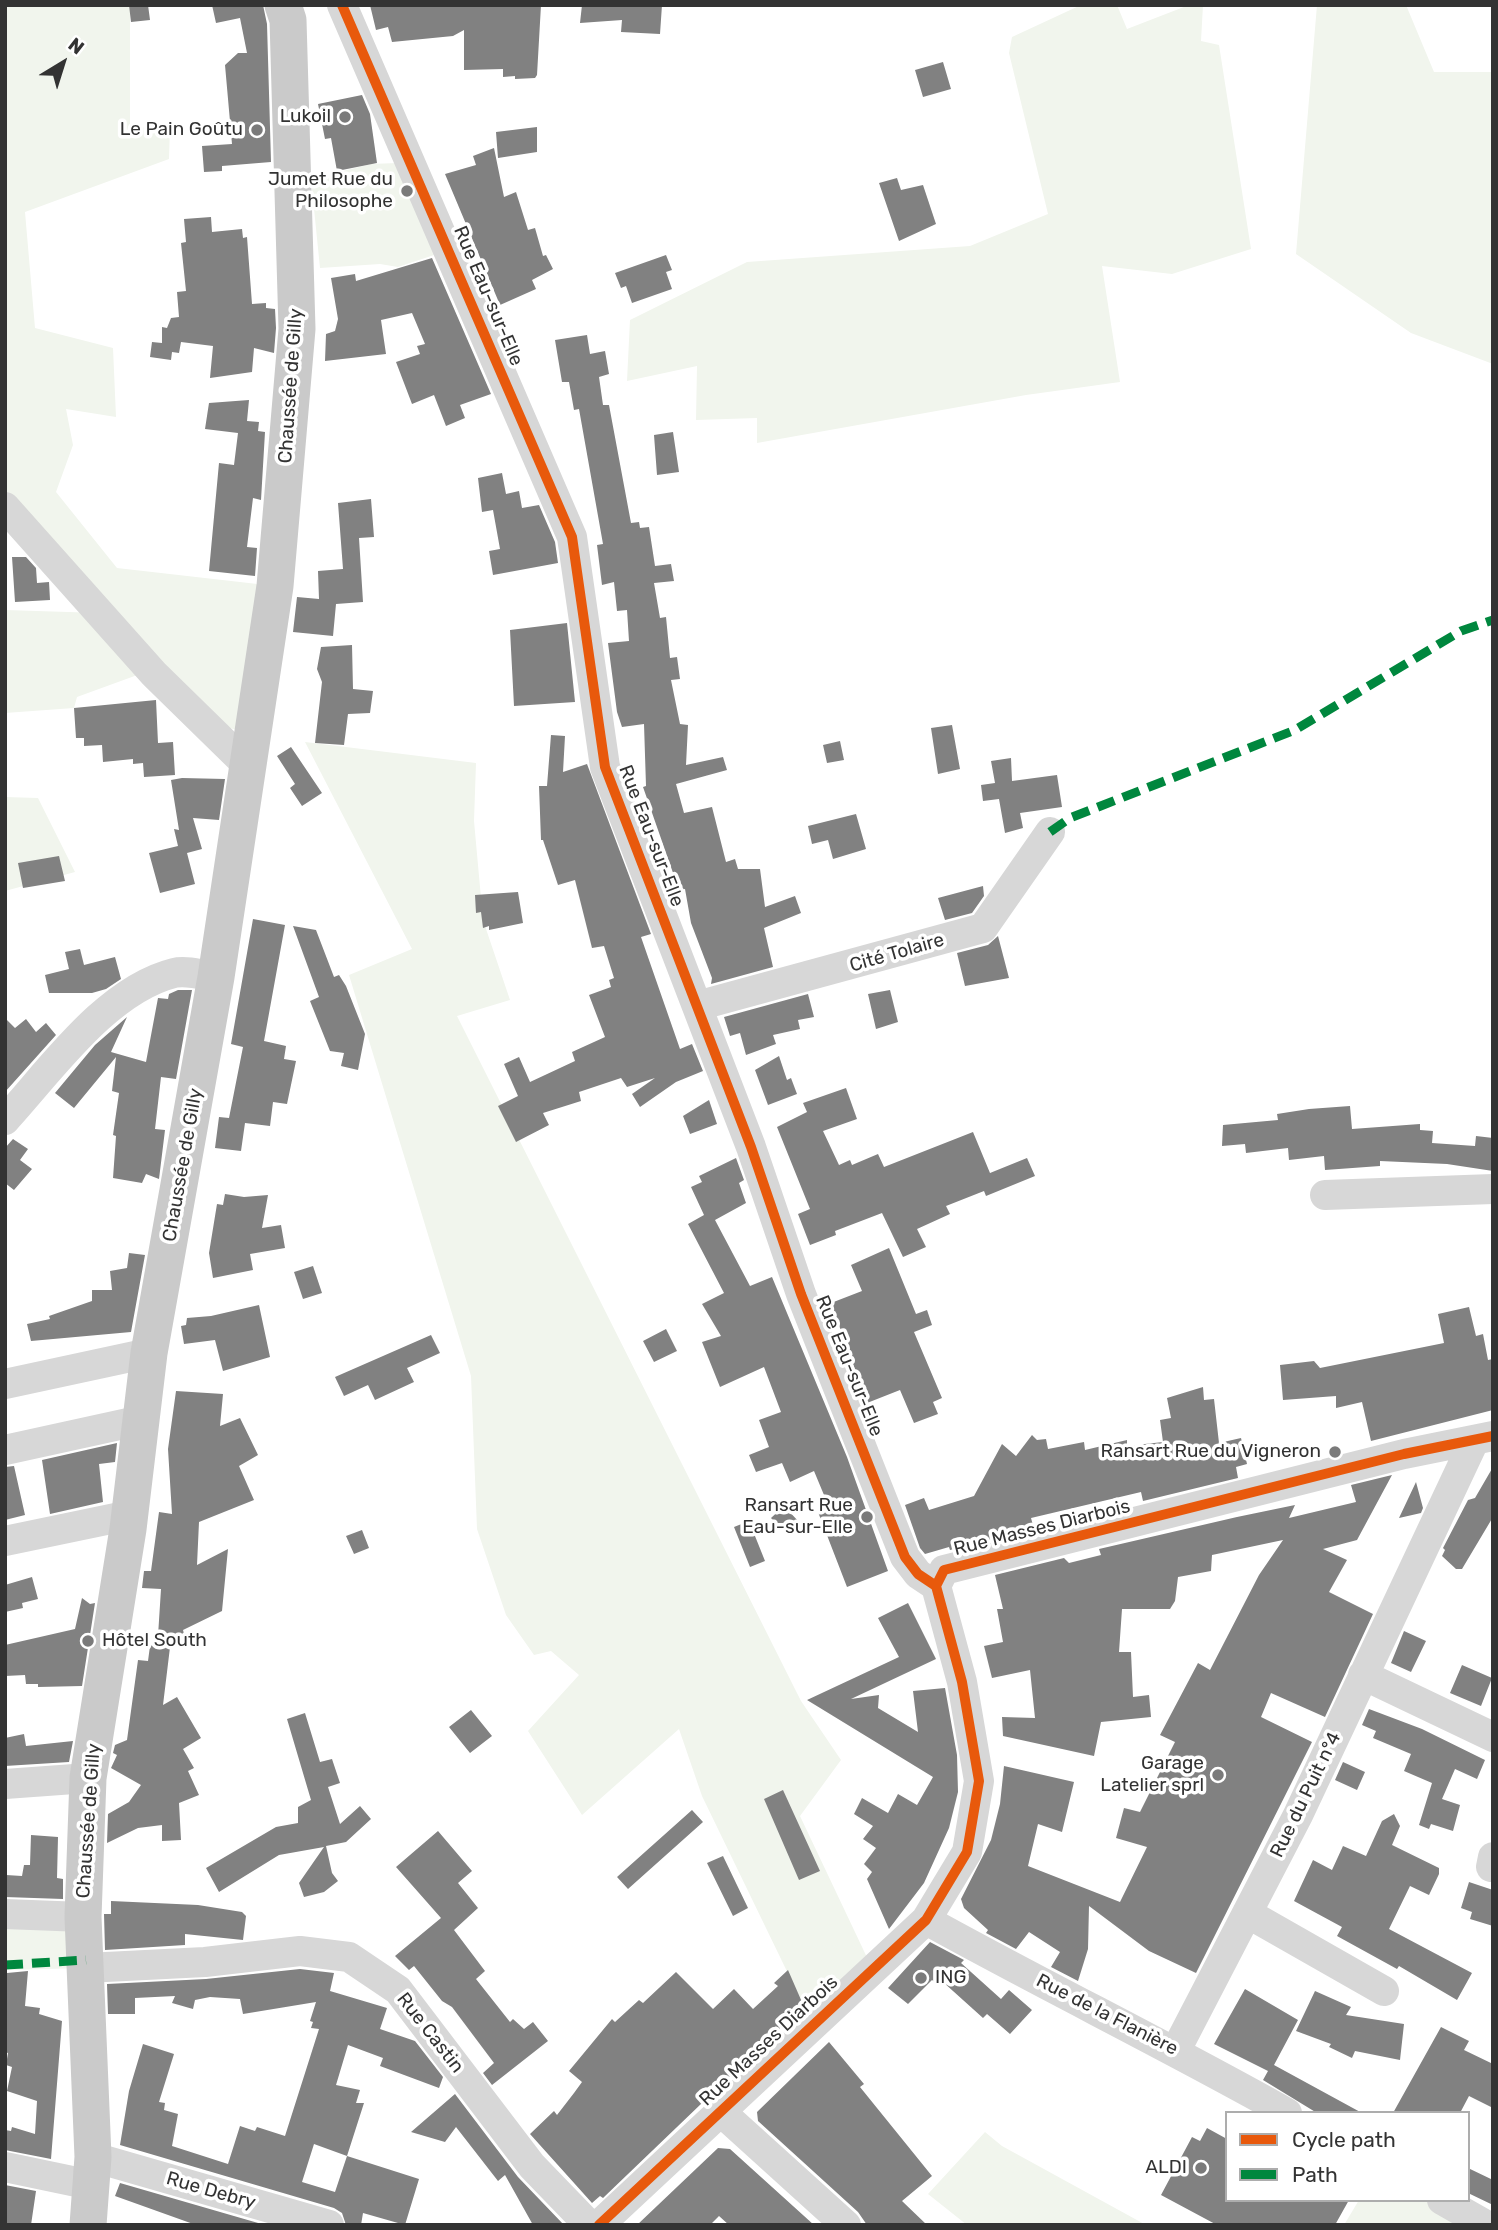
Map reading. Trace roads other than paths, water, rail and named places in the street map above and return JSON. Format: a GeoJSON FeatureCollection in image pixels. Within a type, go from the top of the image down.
{"type":"FeatureCollection","features":[{"type":"Feature","properties":{"kind":"main road","name":"Chaussée de Gilly"},"geometry":{"type":"LineString","coordinates":[[89,2225],[92,2171],[83,1917],[88,1778],[130,1515],[149,1353],[216,976],[275,586],[297,329],[288,20],[283,5]]}},
{"type":"Feature","properties":{"kind":"street","name":"Rue Eau-sur-Elle"},"geometry":{"type":"LineString","coordinates":[[342,5],[572,537],[606,767],[751,1147],[801,1294],[905,1558],[918,1574],[936,1586]]}},
{"type":"Feature","properties":{"kind":"street"},"geometry":{"type":"LineString","coordinates":[[5,507],[154,674],[247,765]]}},
{"type":"Feature","properties":{"kind":"street","name":"Cité Tolaire"},"geometry":{"type":"LineString","coordinates":[[697,1006],[983,928],[1050,832]]}},
{"type":"Feature","properties":{"kind":"street"},"geometry":{"type":"LineString","coordinates":[[5,1120],[94,1022],[135,989],[176,973],[216,976]]}},
{"type":"Feature","properties":{"kind":"street"},"geometry":{"type":"LineString","coordinates":[[1325,1195],[1493,1189]]}},
{"type":"Feature","properties":{"kind":"street"},"geometry":{"type":"LineString","coordinates":[[5,1384],[149,1353]]}},
{"type":"Feature","properties":{"kind":"street"},"geometry":{"type":"LineString","coordinates":[[5,1450],[142,1420]]}},
{"type":"Feature","properties":{"kind":"street","name":"Rue Masses Diarbois"},"geometry":{"type":"LineString","coordinates":[[598,2225],[926,1920],[967,1852],[979,1782],[962,1682],[936,1586],[944,1570],[1404,1454],[1483,1439]]}},
{"type":"Feature","properties":{"kind":"street","name":"Rue du Puit n°4"},"geometry":{"type":"LineString","coordinates":[[1176,2050],[1298,1815],[1363,1675],[1483,1439]]}},
{"type":"Feature","properties":{"kind":"street"},"geometry":{"type":"LineString","coordinates":[[5,1541],[130,1515]]}},
{"type":"Feature","properties":{"kind":"street"},"geometry":{"type":"LineString","coordinates":[[1363,1675],[1493,1737]]}},
{"type":"Feature","properties":{"kind":"street"},"geometry":{"type":"LineString","coordinates":[[5,1784],[88,1778]]}},
{"type":"Feature","properties":{"kind":"street"},"geometry":{"type":"LineString","coordinates":[[1247,1913],[1384,1991]]}},
{"type":"Feature","properties":{"kind":"street"},"geometry":{"type":"LineString","coordinates":[[5,1914],[83,1917]]}},
{"type":"Feature","properties":{"kind":"street","name":"Rue de la Flanière"},"geometry":{"type":"LineString","coordinates":[[926,1920],[1115,2022],[1176,2050],[1283,2111]]}},
{"type":"Feature","properties":{"kind":"street","name":"Rue Castin"},"geometry":{"type":"LineString","coordinates":[[86,1968],[205,1962],[300,1951],[349,1957],[398,1990],[532,2166],[589,2225]]}},
{"type":"Feature","properties":{"kind":"street"},"geometry":{"type":"LineString","coordinates":[[720,2111],[846,2225]]}},
{"type":"Feature","properties":{"kind":"street","name":"Rue Debry"},"geometry":{"type":"LineString","coordinates":[[5,2166],[92,2171],[329,2225]]}},
{"type":"Feature","properties":{"kind":"street"},"geometry":{"type":"LineString","coordinates":[[1446,2202],[1486,2225]]}},
{"type":"Feature","properties":{"kind":"place","name":"Lukoil"},"geometry":{"type":"Point","coordinates":[345,117]}},
{"type":"Feature","properties":{"kind":"place","name":"Le Pain Goûtu"},"geometry":{"type":"Point","coordinates":[257,130]}},
{"type":"Feature","properties":{"kind":"place","name":"Jumet Rue du Philosophe"},"geometry":{"type":"Point","coordinates":[407,191]}},
{"type":"Feature","properties":{"kind":"place","name":"Ransart Rue du Vigneron"},"geometry":{"type":"Point","coordinates":[1335,1452]}},
{"type":"Feature","properties":{"kind":"place","name":"Ransart Rue Eau-sur-Elle"},"geometry":{"type":"Point","coordinates":[867,1517]}},
{"type":"Feature","properties":{"kind":"place","name":"Hôtel South"},"geometry":{"type":"Point","coordinates":[88,1641]}},
{"type":"Feature","properties":{"kind":"place","name":"Garage Latelier sprl"},"geometry":{"type":"Point","coordinates":[1218,1775]}},
{"type":"Feature","properties":{"kind":"place","name":"ING"},"geometry":{"type":"Point","coordinates":[921,1978]}},
{"type":"Feature","properties":{"kind":"place","name":"ALDI"},"geometry":{"type":"Point","coordinates":[1201,2168]}}]}
